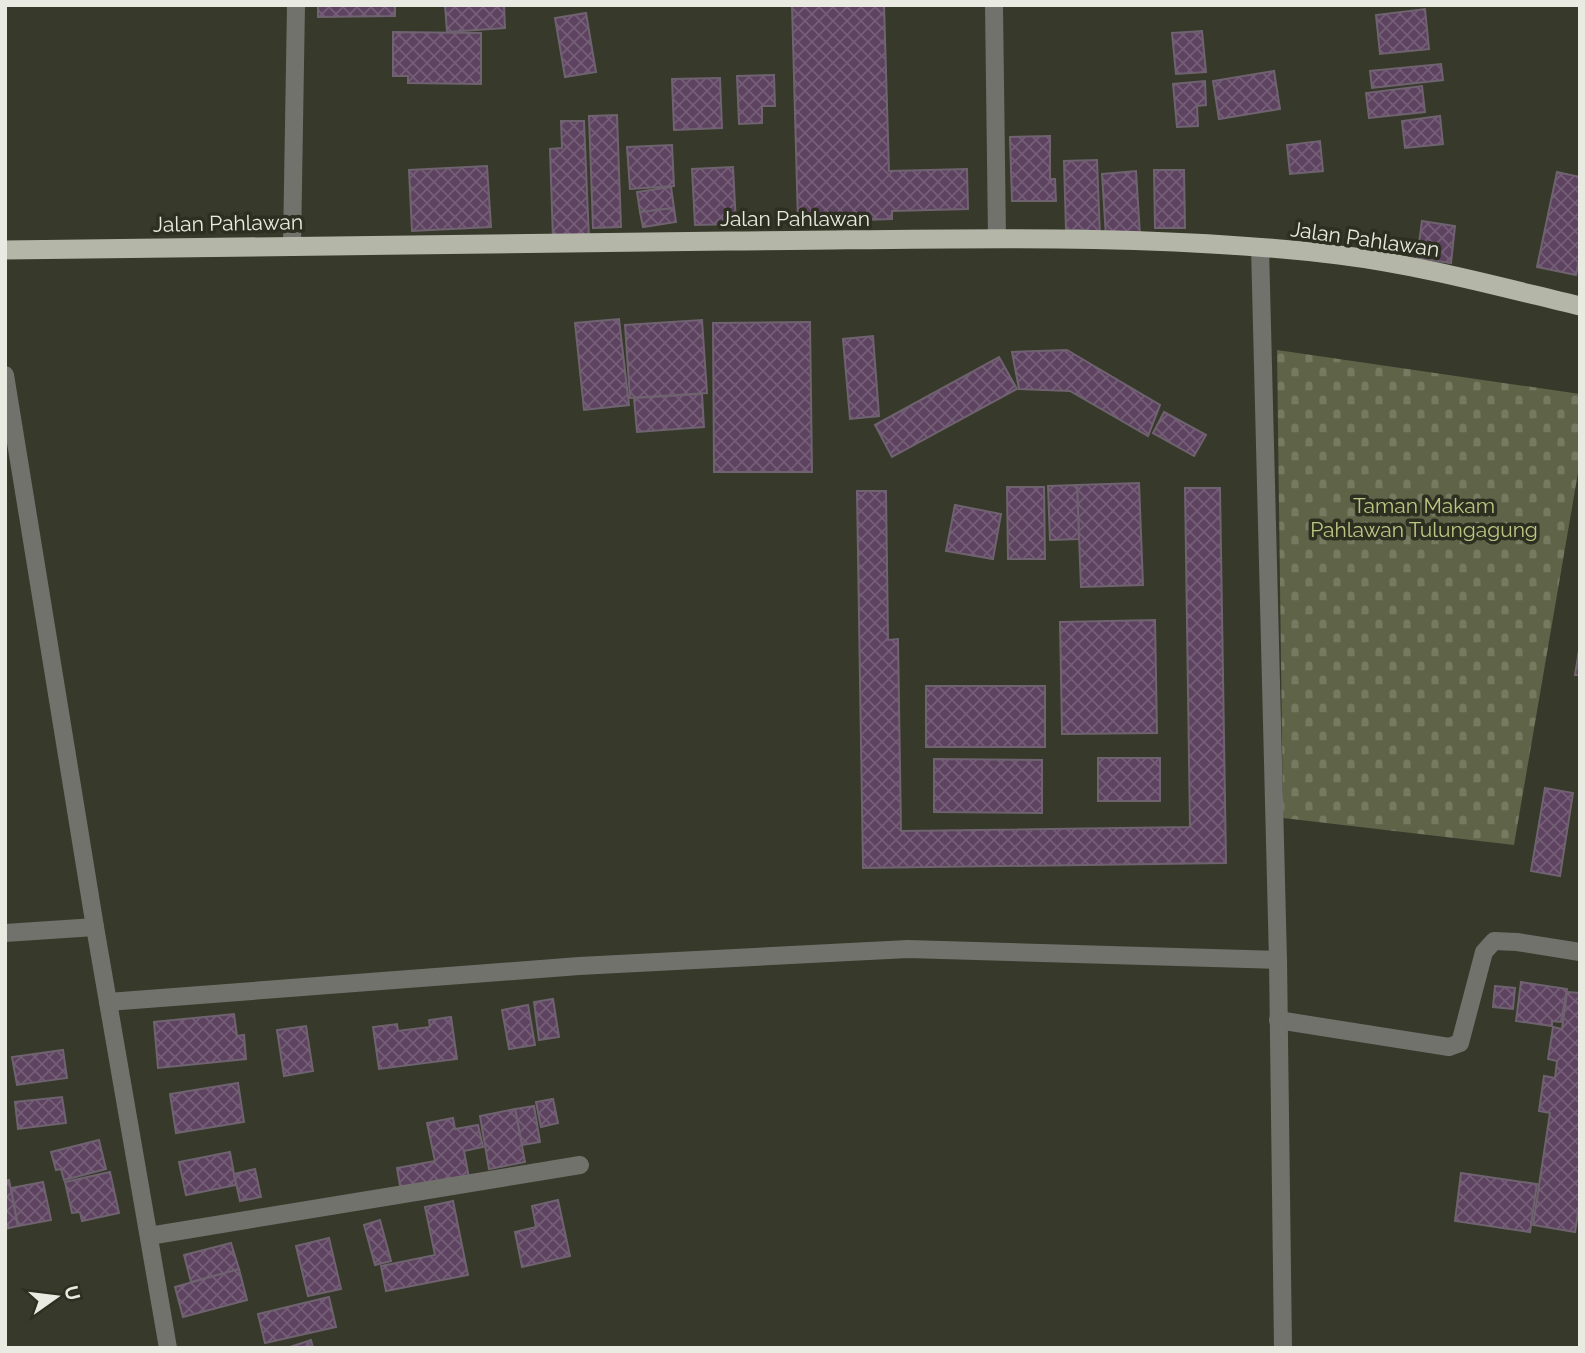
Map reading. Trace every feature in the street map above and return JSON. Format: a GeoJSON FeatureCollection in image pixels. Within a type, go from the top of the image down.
{"type":"FeatureCollection","features":[{"type":"Feature","properties":{"kind":"highway","name":"Jalan Pahlawan"},"geometry":{"type":"LineString","coordinates":[[5,250],[997,239],[1123,241],[1260,247],[1342,255],[1429,270],[1580,306]]}},
{"type":"Feature","properties":{"kind":"street"},"geometry":{"type":"LineString","coordinates":[[292,245],[296,5]]}},
{"type":"Feature","properties":{"kind":"street"},"geometry":{"type":"LineString","coordinates":[[994,5],[997,239]]}},
{"type":"Feature","properties":{"kind":"street"},"geometry":{"type":"LineString","coordinates":[[1260,247],[1278,960],[1283,1348]]}},
{"type":"Feature","properties":{"kind":"street"},"geometry":{"type":"LineString","coordinates":[[5,375],[95,927],[169,1348]]}},
{"type":"Feature","properties":{"kind":"street"},"geometry":{"type":"LineString","coordinates":[[5,933],[95,927]]}},
{"type":"Feature","properties":{"kind":"street"},"geometry":{"type":"LineString","coordinates":[[1278,1020],[1449,1047],[1461,1043],[1484,952],[1494,941],[1580,952]]}},
{"type":"Feature","properties":{"kind":"street"},"geometry":{"type":"LineString","coordinates":[[108,1002],[579,966],[908,949],[1278,960]]}},
{"type":"Feature","properties":{"kind":"street"},"geometry":{"type":"LineString","coordinates":[[149,1236],[580,1165]]}},
{"type":"Feature","properties":{"kind":"green space","name":"Taman Makam Pahlawan Tulungagung"},"geometry":{"type":"Polygon","coordinates":[[[1277,350],[1580,394],[1580,461],[1514,845],[1283,818],[1277,350]]]}},
{"type":"Feature","properties":{"kind":"building"},"geometry":{"type":"Polygon","coordinates":[[[318,5],[395,5],[395,16],[318,17],[318,5]]]}},
{"type":"Feature","properties":{"kind":"building"},"geometry":{"type":"Polygon","coordinates":[[[445,5],[504,5],[505,28],[447,32],[445,5]]]}},
{"type":"Feature","properties":{"kind":"building"},"geometry":{"type":"Polygon","coordinates":[[[792,5],[884,5],[889,171],[967,169],[968,209],[892,211],[892,219],[798,222],[792,5]]]}},
{"type":"Feature","properties":{"kind":"building"},"geometry":{"type":"Polygon","coordinates":[[[1425,9],[1429,49],[1380,54],[1376,15],[1425,9]]]}},
{"type":"Feature","properties":{"kind":"building"},"geometry":{"type":"Polygon","coordinates":[[[586,13],[596,72],[565,77],[555,18],[586,13]]]}},
{"type":"Feature","properties":{"kind":"building"},"geometry":{"type":"Polygon","coordinates":[[[1202,31],[1206,72],[1176,74],[1172,33],[1202,31]]]}},
{"type":"Feature","properties":{"kind":"building"},"geometry":{"type":"Polygon","coordinates":[[[393,32],[481,33],[481,84],[408,83],[408,76],[393,76],[393,32]]]}},
{"type":"Feature","properties":{"kind":"building"},"geometry":{"type":"Polygon","coordinates":[[[1441,64],[1443,80],[1372,88],[1370,71],[1441,64]]]}},
{"type":"Feature","properties":{"kind":"building"},"geometry":{"type":"Polygon","coordinates":[[[1274,71],[1280,109],[1219,119],[1213,81],[1274,71]]]}},
{"type":"Feature","properties":{"kind":"building"},"geometry":{"type":"Polygon","coordinates":[[[774,75],[775,106],[762,106],[762,123],[739,124],[737,76],[774,75]]]}},
{"type":"Feature","properties":{"kind":"building"},"geometry":{"type":"Polygon","coordinates":[[[720,78],[722,128],[674,130],[672,79],[720,78]]]}},
{"type":"Feature","properties":{"kind":"building"},"geometry":{"type":"Polygon","coordinates":[[[1205,81],[1206,105],[1197,106],[1198,126],[1177,127],[1173,84],[1205,81]]]}},
{"type":"Feature","properties":{"kind":"building"},"geometry":{"type":"Polygon","coordinates":[[[1422,86],[1425,112],[1369,118],[1366,93],[1422,86]]]}},
{"type":"Feature","properties":{"kind":"building"},"geometry":{"type":"Polygon","coordinates":[[[617,115],[621,227],[593,228],[589,116],[617,115]]]}},
{"type":"Feature","properties":{"kind":"building"},"geometry":{"type":"Polygon","coordinates":[[[1440,116],[1443,144],[1405,148],[1402,121],[1440,116]]]}},
{"type":"Feature","properties":{"kind":"building"},"geometry":{"type":"Polygon","coordinates":[[[561,121],[584,121],[589,239],[553,240],[550,149],[562,148],[561,121]]]}},
{"type":"Feature","properties":{"kind":"building"},"geometry":{"type":"Polygon","coordinates":[[[1050,136],[1050,179],[1055,179],[1056,201],[1012,201],[1010,137],[1050,136]]]}},
{"type":"Feature","properties":{"kind":"building"},"geometry":{"type":"Polygon","coordinates":[[[1320,141],[1323,171],[1290,174],[1287,145],[1320,141]]]}},
{"type":"Feature","properties":{"kind":"building"},"geometry":{"type":"Polygon","coordinates":[[[672,145],[674,186],[630,189],[627,147],[672,145]]]}},
{"type":"Feature","properties":{"kind":"building"},"geometry":{"type":"Polygon","coordinates":[[[1097,160],[1100,236],[1089,237],[1088,230],[1066,230],[1064,161],[1097,160]]]}},
{"type":"Feature","properties":{"kind":"building"},"geometry":{"type":"Polygon","coordinates":[[[487,166],[491,227],[412,231],[409,170],[487,166]]]}},
{"type":"Feature","properties":{"kind":"building"},"geometry":{"type":"Polygon","coordinates":[[[733,167],[736,224],[695,225],[692,169],[733,167]]]}},
{"type":"Feature","properties":{"kind":"building"},"geometry":{"type":"Polygon","coordinates":[[[1154,170],[1184,170],[1185,228],[1155,228],[1154,170]]]}},
{"type":"Feature","properties":{"kind":"building"},"geometry":{"type":"Polygon","coordinates":[[[1136,171],[1140,235],[1106,237],[1102,174],[1136,171]]]}},
{"type":"Feature","properties":{"kind":"building"},"geometry":{"type":"Polygon","coordinates":[[[1557,172],[1580,177],[1580,256],[1576,275],[1537,267],[1557,172]]]}},
{"type":"Feature","properties":{"kind":"building"},"geometry":{"type":"Polygon","coordinates":[[[671,187],[674,208],[640,212],[637,192],[671,187]]]}},
{"type":"Feature","properties":{"kind":"building"},"geometry":{"type":"Polygon","coordinates":[[[674,208],[676,222],[643,227],[640,212],[674,208]]]}},
{"type":"Feature","properties":{"kind":"building"},"geometry":{"type":"Polygon","coordinates":[[[1422,221],[1455,226],[1451,263],[1417,258],[1422,221]]]}},
{"type":"Feature","properties":{"kind":"building"},"geometry":{"type":"Polygon","coordinates":[[[619,319],[629,405],[584,410],[575,323],[619,319]]]}},
{"type":"Feature","properties":{"kind":"building"},"geometry":{"type":"Polygon","coordinates":[[[702,320],[707,393],[630,398],[625,325],[702,320]]]}},
{"type":"Feature","properties":{"kind":"building"},"geometry":{"type":"Polygon","coordinates":[[[810,322],[812,472],[714,472],[713,323],[810,322]]]}},
{"type":"Feature","properties":{"kind":"building"},"geometry":{"type":"Polygon","coordinates":[[[873,336],[879,416],[850,419],[843,339],[873,336]]]}},
{"type":"Feature","properties":{"kind":"building"},"geometry":{"type":"Polygon","coordinates":[[[1067,350],[1160,405],[1148,436],[1070,391],[1019,389],[1012,352],[1067,350]]]}},
{"type":"Feature","properties":{"kind":"building"},"geometry":{"type":"Polygon","coordinates":[[[999,357],[1017,389],[892,457],[875,425],[999,357]]]}},
{"type":"Feature","properties":{"kind":"building"},"geometry":{"type":"Polygon","coordinates":[[[702,394],[704,427],[637,432],[634,398],[702,394]]]}},
{"type":"Feature","properties":{"kind":"building"},"geometry":{"type":"Polygon","coordinates":[[[1164,412],[1206,435],[1194,456],[1153,433],[1164,412]]]}},
{"type":"Feature","properties":{"kind":"building"},"geometry":{"type":"Polygon","coordinates":[[[1139,483],[1143,585],[1081,587],[1077,485],[1139,483]]]}},
{"type":"Feature","properties":{"kind":"building"},"geometry":{"type":"Polygon","coordinates":[[[1077,485],[1079,539],[1050,540],[1048,486],[1077,485]]]}},
{"type":"Feature","properties":{"kind":"building"},"geometry":{"type":"Polygon","coordinates":[[[1007,487],[1044,487],[1045,559],[1008,559],[1007,487]]]}},
{"type":"Feature","properties":{"kind":"building"},"geometry":{"type":"Polygon","coordinates":[[[1185,488],[1220,488],[1226,863],[863,868],[857,491],[886,491],[888,640],[898,639],[901,831],[1190,827],[1185,488]]]}},
{"type":"Feature","properties":{"kind":"building"},"geometry":{"type":"Polygon","coordinates":[[[955,505],[1001,514],[993,559],[946,551],[955,505]]]}},
{"type":"Feature","properties":{"kind":"building"},"geometry":{"type":"Polygon","coordinates":[[[1155,620],[1157,733],[1062,734],[1060,622],[1155,620]]]}},
{"type":"Feature","properties":{"kind":"building"},"geometry":{"type":"Polygon","coordinates":[[[1580,644],[1580,675],[1575,675],[1580,644]]]}},
{"type":"Feature","properties":{"kind":"building"},"geometry":{"type":"Polygon","coordinates":[[[926,686],[1045,686],[1045,747],[926,747],[926,686]]]}},
{"type":"Feature","properties":{"kind":"building"},"geometry":{"type":"Polygon","coordinates":[[[1098,758],[1160,758],[1160,801],[1098,801],[1098,758]]]}},
{"type":"Feature","properties":{"kind":"building"},"geometry":{"type":"Polygon","coordinates":[[[934,759],[1042,760],[1042,813],[934,812],[934,759]]]}},
{"type":"Feature","properties":{"kind":"building"},"geometry":{"type":"Polygon","coordinates":[[[1545,788],[1573,793],[1560,876],[1531,871],[1545,788]]]}},
{"type":"Feature","properties":{"kind":"building"},"geometry":{"type":"Polygon","coordinates":[[[1521,982],[1567,989],[1561,1022],[1552,1021],[1552,1026],[1516,1021],[1521,982]]]}},
{"type":"Feature","properties":{"kind":"building"},"geometry":{"type":"Polygon","coordinates":[[[1495,986],[1515,988],[1513,1009],[1493,1007],[1495,986]]]}},
{"type":"Feature","properties":{"kind":"building"},"geometry":{"type":"Polygon","coordinates":[[[1567,992],[1580,993],[1580,1201],[1575,1232],[1533,1225],[1550,1113],[1539,1111],[1544,1076],[1555,1078],[1557,1061],[1548,1059],[1553,1027],[1562,1029],[1567,992]]]}},
{"type":"Feature","properties":{"kind":"building"},"geometry":{"type":"Polygon","coordinates":[[[553,999],[559,1037],[539,1040],[534,1002],[553,999]]]}},
{"type":"Feature","properties":{"kind":"building"},"geometry":{"type":"Polygon","coordinates":[[[528,1005],[535,1045],[509,1049],[502,1010],[528,1005]]]}},
{"type":"Feature","properties":{"kind":"building"},"geometry":{"type":"Polygon","coordinates":[[[234,1014],[237,1036],[244,1035],[246,1059],[158,1068],[154,1022],[234,1014]]]}},
{"type":"Feature","properties":{"kind":"building"},"geometry":{"type":"Polygon","coordinates":[[[451,1017],[457,1059],[379,1069],[373,1027],[397,1024],[398,1031],[430,1027],[429,1020],[451,1017]]]}},
{"type":"Feature","properties":{"kind":"building"},"geometry":{"type":"Polygon","coordinates":[[[306,1026],[313,1071],[284,1076],[277,1030],[306,1026]]]}},
{"type":"Feature","properties":{"kind":"building"},"geometry":{"type":"Polygon","coordinates":[[[63,1050],[67,1078],[17,1085],[12,1057],[63,1050]]]}},
{"type":"Feature","properties":{"kind":"building"},"geometry":{"type":"Polygon","coordinates":[[[238,1083],[244,1122],[176,1133],[170,1094],[238,1083]]]}},
{"type":"Feature","properties":{"kind":"building"},"geometry":{"type":"Polygon","coordinates":[[[62,1097],[66,1123],[18,1129],[15,1102],[62,1097]]]}},
{"type":"Feature","properties":{"kind":"building"},"geometry":{"type":"Polygon","coordinates":[[[553,1099],[558,1123],[541,1127],[536,1102],[553,1099]]]}},
{"type":"Feature","properties":{"kind":"building"},"geometry":{"type":"Polygon","coordinates":[[[534,1106],[540,1142],[522,1145],[515,1109],[534,1106]]]}},
{"type":"Feature","properties":{"kind":"building"},"geometry":{"type":"Polygon","coordinates":[[[515,1109],[525,1162],[489,1169],[480,1116],[515,1109]]]}},
{"type":"Feature","properties":{"kind":"building"},"geometry":{"type":"Polygon","coordinates":[[[453,1118],[455,1129],[478,1125],[483,1147],[464,1151],[469,1178],[401,1191],[397,1168],[435,1161],[427,1123],[453,1118]]]}},
{"type":"Feature","properties":{"kind":"building"},"geometry":{"type":"Polygon","coordinates":[[[99,1140],[106,1169],[64,1180],[61,1169],[56,1170],[51,1152],[99,1140]]]}},
{"type":"Feature","properties":{"kind":"building"},"geometry":{"type":"Polygon","coordinates":[[[230,1152],[236,1185],[186,1195],[179,1162],[230,1152]]]}},
{"type":"Feature","properties":{"kind":"building"},"geometry":{"type":"Polygon","coordinates":[[[255,1169],[261,1197],[240,1201],[234,1174],[255,1169]]]}},
{"type":"Feature","properties":{"kind":"building"},"geometry":{"type":"Polygon","coordinates":[[[110,1172],[119,1213],[82,1221],[80,1212],[72,1213],[65,1182],[110,1172]]]}},
{"type":"Feature","properties":{"kind":"building"},"geometry":{"type":"Polygon","coordinates":[[[1461,1173],[1537,1184],[1530,1232],[1455,1221],[1461,1173]]]}},
{"type":"Feature","properties":{"kind":"building"},"geometry":{"type":"Polygon","coordinates":[[[9,1180],[18,1226],[5,1229],[5,1181],[9,1180]]]}},
{"type":"Feature","properties":{"kind":"building"},"geometry":{"type":"Polygon","coordinates":[[[43,1182],[51,1220],[18,1226],[11,1188],[43,1182]]]}},
{"type":"Feature","properties":{"kind":"building"},"geometry":{"type":"Polygon","coordinates":[[[558,1200],[570,1256],[522,1267],[515,1232],[536,1227],[532,1206],[558,1200]]]}},
{"type":"Feature","properties":{"kind":"building"},"geometry":{"type":"Polygon","coordinates":[[[453,1201],[468,1275],[386,1291],[381,1266],[435,1255],[425,1207],[453,1201]]]}},
{"type":"Feature","properties":{"kind":"building"},"geometry":{"type":"Polygon","coordinates":[[[380,1220],[391,1261],[375,1265],[364,1225],[380,1220]]]}},
{"type":"Feature","properties":{"kind":"building"},"geometry":{"type":"Polygon","coordinates":[[[329,1238],[341,1289],[308,1296],[296,1246],[329,1238]]]}},
{"type":"Feature","properties":{"kind":"building"},"geometry":{"type":"Polygon","coordinates":[[[231,1243],[239,1269],[191,1282],[184,1255],[231,1243]]]}},
{"type":"Feature","properties":{"kind":"building"},"geometry":{"type":"Polygon","coordinates":[[[239,1269],[247,1300],[183,1317],[175,1287],[239,1269]]]}},
{"type":"Feature","properties":{"kind":"building"},"geometry":{"type":"Polygon","coordinates":[[[329,1297],[336,1327],[265,1343],[258,1314],[329,1297]]]}},
{"type":"Feature","properties":{"kind":"building"},"geometry":{"type":"Polygon","coordinates":[[[311,1340],[313,1348],[287,1348],[311,1340]]]}}]}
